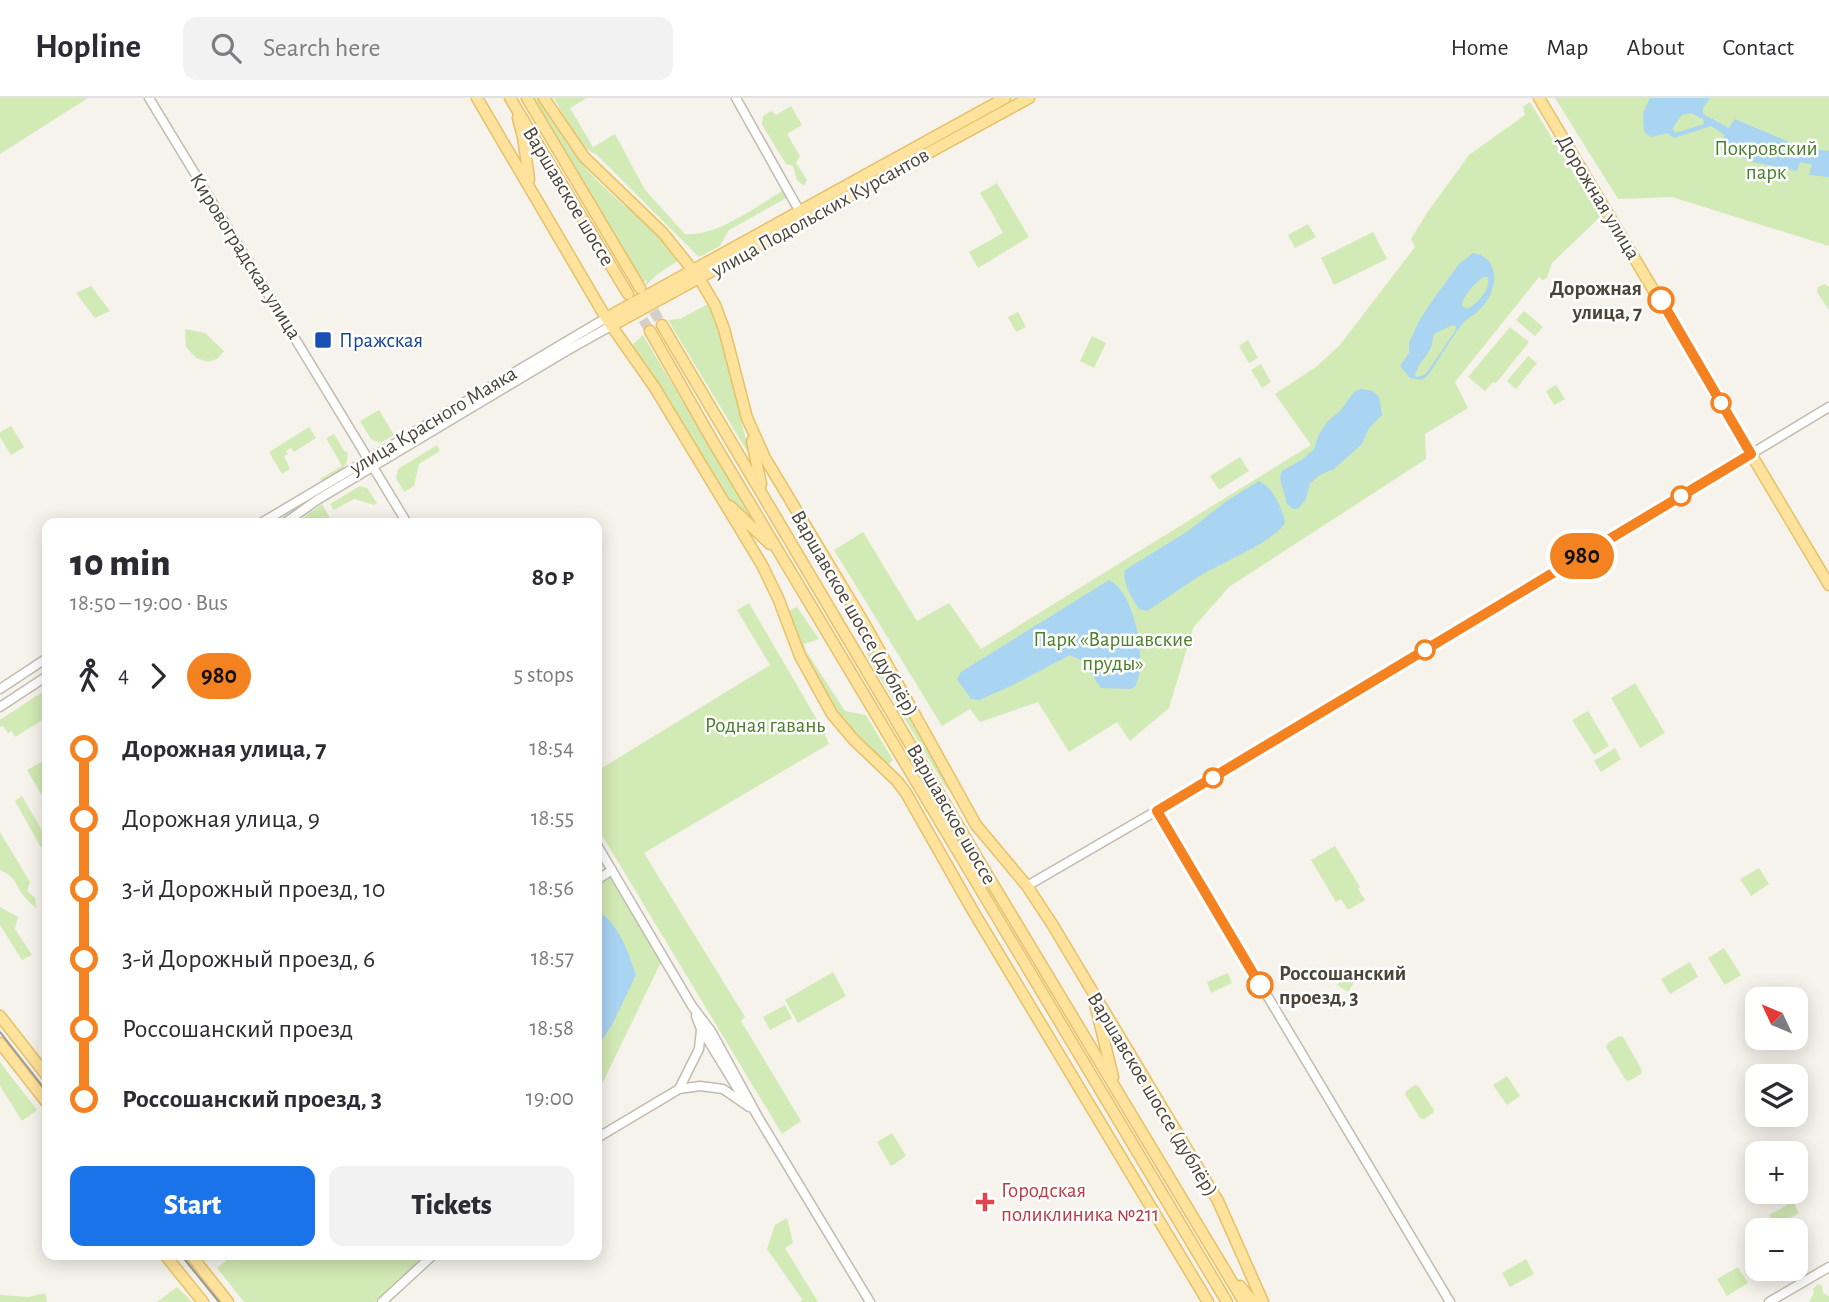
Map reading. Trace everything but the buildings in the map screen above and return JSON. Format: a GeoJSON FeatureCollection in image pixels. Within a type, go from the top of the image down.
{"type":"FeatureCollection","features":[{"type":"Feature","properties":{"kind":"main road"},"geometry":{"type":"LineString","coordinates":[[478,98],[609,322],[655,388],[762,565],[800,656],[832,714],[906,793],[973,911],[1208,1302]]}},
{"type":"Feature","properties":{"kind":"main road","name":"Варшавское шоссе"},"geometry":{"type":"LineString","coordinates":[[527,98],[640,288]]}},
{"type":"Feature","properties":{"kind":"main road","name":"Варшавское шоссе"},"geometry":{"type":"LineString","coordinates":[[544,98],[584,157],[663,233],[696,274]]}},
{"type":"Feature","properties":{"kind":"main road","name":"улица Подольских Курсантов"},"geometry":{"type":"LineString","coordinates":[[609,322],[844,194],[1005,98]]}},
{"type":"Feature","properties":{"kind":"main road","name":"улица Подольских Курсантов"},"geometry":{"type":"LineString","coordinates":[[990,107],[1029,98]]}},
{"type":"Feature","properties":{"kind":"main road","name":"Дорожная улица"},"geometry":{"type":"LineString","coordinates":[[1539,98],[1829,585]]}},
{"type":"Feature","properties":{"kind":"main road"},"geometry":{"type":"LineString","coordinates":[[512,101],[523,136],[533,196]]}},
{"type":"Feature","properties":{"kind":"main road","name":"Варшавское шоссе"},"geometry":{"type":"LineString","coordinates":[[512,101],[628,294]]}},
{"type":"Feature","properties":{"kind":"main road","name":"улица Подольских Курсантов"},"geometry":{"type":"LineString","coordinates":[[696,274],[800,212],[819,207]]}},
{"type":"Feature","properties":{"kind":"main road","name":"Варшавское шоссе (дублёр)"},"geometry":{"type":"LineString","coordinates":[[696,274],[715,305],[724,329],[747,418],[765,458],[864,623],[976,825],[1027,886],[1218,1201],[1263,1302]]}},
{"type":"Feature","properties":{"kind":"main road","name":"Варшавское шоссе"},"geometry":{"type":"LineString","coordinates":[[663,325],[1244,1302]]}},
{"type":"Feature","properties":{"kind":"main road","name":"Варшавское шоссе"},"geometry":{"type":"LineString","coordinates":[[650,331],[712,440],[1224,1298]]}},
{"type":"Feature","properties":{"kind":"main road"},"geometry":{"type":"LineString","coordinates":[[747,418],[764,495]]}},
{"type":"Feature","properties":{"kind":"main road"},"geometry":{"type":"LineString","coordinates":[[717,493],[768,541],[796,578]]}},
{"type":"Feature","properties":{"kind":"main road"},"geometry":{"type":"LineString","coordinates":[[930,776],[976,825]]}},
{"type":"Feature","properties":{"kind":"main road"},"geometry":{"type":"LineString","coordinates":[[1091,990],[1115,1087]]}},
{"type":"Feature","properties":{"kind":"main road"},"geometry":{"type":"LineString","coordinates":[[0,1016],[42,1070]]}},
{"type":"Feature","properties":{"kind":"main road"},"geometry":{"type":"LineString","coordinates":[[0,1043],[42,1097]]}},
{"type":"Feature","properties":{"kind":"main road"},"geometry":{"type":"LineString","coordinates":[[169,1260],[203,1302]]}},
{"type":"Feature","properties":{"kind":"main road"},"geometry":{"type":"LineString","coordinates":[[195,1260],[228,1302]]}},
{"type":"Feature","properties":{"kind":"main road"},"geometry":{"type":"LineString","coordinates":[[1222,1265],[1253,1302]]}},
{"type":"Feature","properties":{"kind":"street","name":"Кировоградская улица"},"geometry":{"type":"LineString","coordinates":[[149,98],[404,518]]}},
{"type":"Feature","properties":{"kind":"street"},"geometry":{"type":"LineString","coordinates":[[736,98],[800,212]]}},
{"type":"Feature","properties":{"kind":"street","name":"улица Красного Маяка"},"geometry":{"type":"LineString","coordinates":[[270,518],[568,350],[609,322]]}},
{"type":"Feature","properties":{"kind":"street"},"geometry":{"type":"LineString","coordinates":[[1027,886],[1157,811],[1829,407]]}},
{"type":"Feature","properties":{"kind":"street","name":"улица Красного Маяка"},"geometry":{"type":"LineString","coordinates":[[292,518],[371,463]]}},
{"type":"Feature","properties":{"kind":"street"},"geometry":{"type":"LineString","coordinates":[[0,689],[42,661]]}},
{"type":"Feature","properties":{"kind":"street"},"geometry":{"type":"LineString","coordinates":[[0,707],[42,679]]}},
{"type":"Feature","properties":{"kind":"street"},"geometry":{"type":"LineString","coordinates":[[1157,811],[1450,1302]]}},
{"type":"Feature","properties":{"kind":"street"},"geometry":{"type":"LineString","coordinates":[[602,853],[692,1006],[722,1049],[749,1107]]}},
{"type":"Feature","properties":{"kind":"street"},"geometry":{"type":"LineString","coordinates":[[602,877],[612,870]]}},
{"type":"Feature","properties":{"kind":"street"},"geometry":{"type":"LineString","coordinates":[[692,1006],[701,1029],[758,1116],[870,1302]]}},
{"type":"Feature","properties":{"kind":"street"},"geometry":{"type":"LineString","coordinates":[[679,1088],[699,1049],[701,1029]]}},
{"type":"Feature","properties":{"kind":"street"},"geometry":{"type":"LineString","coordinates":[[699,1049],[712,1046],[722,1049]]}},
{"type":"Feature","properties":{"kind":"street"},"geometry":{"type":"LineString","coordinates":[[691,1068],[690,1076],[700,1086]]}},
{"type":"Feature","properties":{"kind":"street"},"geometry":{"type":"LineString","coordinates":[[723,1089],[735,1080]]}},
{"type":"Feature","properties":{"kind":"street"},"geometry":{"type":"LineString","coordinates":[[602,1135],[679,1088],[700,1086],[723,1089],[758,1116]]}},
{"type":"Feature","properties":{"kind":"street"},"geometry":{"type":"LineString","coordinates":[[382,1302],[428,1260]]}},
{"type":"Feature","properties":{"kind":"street"},"geometry":{"type":"LineString","coordinates":[[1769,1302],[1829,1267]]}},
{"type":"Feature","properties":{"kind":"street"},"geometry":{"type":"LineString","coordinates":[[1786,1292],[1789,1302]]}},
{"type":"Feature","properties":{"kind":"green space"},"geometry":{"type":"Polygon","coordinates":[[[0,98],[88,98],[0,154],[0,98]]]}},
{"type":"Feature","properties":{"kind":"green space"},"geometry":{"type":"Polygon","coordinates":[[[531,98],[539,98],[567,144],[587,170],[681,259],[645,286],[647,280],[642,282],[531,98]]]}},
{"type":"Feature","properties":{"kind":"green space"},"geometry":{"type":"Polygon","coordinates":[[[554,98],[587,98],[570,108],[593,147],[615,134],[645,190],[685,234],[697,234],[724,225],[787,188],[790,196],[729,230],[720,246],[699,257],[596,154],[584,146],[554,98]]]}},
{"type":"Feature","properties":{"kind":"green space","name":"Покровский парк"},"geometry":{"type":"Polygon","coordinates":[[[1555,98],[1829,98],[1829,246],[1672,197],[1618,199],[1555,98]]]}},
{"type":"Feature","properties":{"kind":"green space","name":"Парк «Варшавские пруды»"},"geometry":{"type":"Polygon","coordinates":[[[1530,102],[1600,217],[1552,263],[1547,278],[1543,280],[1539,277],[1455,382],[1468,408],[1425,434],[1426,459],[1229,587],[1193,628],[1169,708],[1130,741],[1117,722],[1069,752],[1038,702],[980,722],[970,709],[942,726],[834,550],[863,532],[917,621],[949,603],[981,649],[1311,445],[1275,394],[1316,367],[1339,346],[1415,247],[1411,239],[1469,155],[1525,115],[1523,107],[1530,102]]]}},
{"type":"Feature","properties":{"kind":"green space"},"geometry":{"type":"Polygon","coordinates":[[[791,106],[802,125],[787,134],[800,156],[796,163],[807,180],[804,186],[797,180],[793,166],[786,164],[762,125],[763,116],[771,111],[776,115],[791,106]]]}},
{"type":"Feature","properties":{"kind":"green space"},"geometry":{"type":"Polygon","coordinates":[[[997,183],[1029,237],[978,268],[969,252],[1003,233],[995,219],[999,216],[995,218],[980,193],[997,183]]]}},
{"type":"Feature","properties":{"kind":"green space"},"geometry":{"type":"Polygon","coordinates":[[[1308,224],[1316,237],[1295,248],[1288,235],[1308,224]]]}},
{"type":"Feature","properties":{"kind":"green space"},"geometry":{"type":"Polygon","coordinates":[[[1373,232],[1387,259],[1334,285],[1321,258],[1373,232]]]}},
{"type":"Feature","properties":{"kind":"green space"},"geometry":{"type":"Polygon","coordinates":[[[1825,284],[1829,287],[1829,310],[1817,292],[1818,287],[1825,284]]]}},
{"type":"Feature","properties":{"kind":"green space"},"geometry":{"type":"Polygon","coordinates":[[[91,286],[110,311],[95,318],[76,293],[91,286]]]}},
{"type":"Feature","properties":{"kind":"green space"},"geometry":{"type":"Polygon","coordinates":[[[708,304],[720,334],[750,456],[668,320],[680,319],[708,304]]]}},
{"type":"Feature","properties":{"kind":"green space"},"geometry":{"type":"Polygon","coordinates":[[[1524,311],[1543,327],[1535,336],[1516,320],[1524,311]]]}},
{"type":"Feature","properties":{"kind":"green space"},"geometry":{"type":"Polygon","coordinates":[[[1018,312],[1026,327],[1016,332],[1008,317],[1018,312]]]}},
{"type":"Feature","properties":{"kind":"green space"},"geometry":{"type":"Polygon","coordinates":[[[1510,327],[1529,342],[1496,383],[1493,382],[1485,391],[1468,377],[1510,327]]]}},
{"type":"Feature","properties":{"kind":"green space"},"geometry":{"type":"Polygon","coordinates":[[[185,329],[205,333],[224,351],[217,359],[208,362],[196,358],[186,347],[185,329]]]}},
{"type":"Feature","properties":{"kind":"green space"},"geometry":{"type":"Polygon","coordinates":[[[643,335],[753,522],[730,502],[666,394],[632,345],[643,335]]]}},
{"type":"Feature","properties":{"kind":"green space"},"geometry":{"type":"Polygon","coordinates":[[[1092,336],[1106,343],[1094,368],[1080,361],[1092,336]]]}},
{"type":"Feature","properties":{"kind":"green space"},"geometry":{"type":"Polygon","coordinates":[[[1248,340],[1258,358],[1249,363],[1239,346],[1248,340]]]}},
{"type":"Feature","properties":{"kind":"green space"},"geometry":{"type":"Polygon","coordinates":[[[1528,356],[1537,363],[1516,389],[1507,381],[1528,356]]]}},
{"type":"Feature","properties":{"kind":"green space"},"geometry":{"type":"Polygon","coordinates":[[[1261,364],[1271,382],[1262,388],[1251,370],[1261,364]]]}},
{"type":"Feature","properties":{"kind":"green space"},"geometry":{"type":"Polygon","coordinates":[[[1556,385],[1565,399],[1554,405],[1546,391],[1556,385]]]}},
{"type":"Feature","properties":{"kind":"green space"},"geometry":{"type":"Polygon","coordinates":[[[379,410],[394,435],[380,443],[371,439],[360,421],[379,410]]]}},
{"type":"Feature","properties":{"kind":"green space"},"geometry":{"type":"Polygon","coordinates":[[[11,426],[24,447],[11,455],[0,437],[0,432],[11,426]]]}},
{"type":"Feature","properties":{"kind":"green space"},"geometry":{"type":"Polygon","coordinates":[[[309,427],[316,438],[294,452],[291,448],[286,451],[288,454],[284,456],[290,469],[282,474],[269,452],[309,427]]]}},
{"type":"Feature","properties":{"kind":"green space"},"geometry":{"type":"Polygon","coordinates":[[[334,434],[345,452],[347,451],[347,462],[341,470],[322,481],[320,479],[342,466],[326,438],[334,434]]]}},
{"type":"Feature","properties":{"kind":"green space"},"geometry":{"type":"Polygon","coordinates":[[[437,445],[440,451],[419,464],[414,486],[404,492],[396,478],[398,469],[437,445]]]}},
{"type":"Feature","properties":{"kind":"green space"},"geometry":{"type":"Polygon","coordinates":[[[1240,457],[1249,471],[1219,490],[1210,476],[1240,457]]]}},
{"type":"Feature","properties":{"kind":"green space"},"geometry":{"type":"Polygon","coordinates":[[[360,486],[367,488],[377,503],[374,505],[354,499],[334,510],[330,504],[360,486]]]}},
{"type":"Feature","properties":{"kind":"green space"},"geometry":{"type":"Polygon","coordinates":[[[322,504],[330,518],[303,518],[322,504]]]}},
{"type":"Feature","properties":{"kind":"green space"},"geometry":{"type":"Polygon","coordinates":[[[832,576],[955,794],[945,786],[870,661],[864,641],[828,579],[832,576]]]}},
{"type":"Feature","properties":{"kind":"green space","name":"Родная гавань"},"geometry":{"type":"Polygon","coordinates":[[[749,603],[829,744],[644,853],[745,1017],[741,1021],[801,1121],[782,1134],[602,835],[602,768],[770,665],[737,610],[749,603]]]}},
{"type":"Feature","properties":{"kind":"green space"},"geometry":{"type":"Polygon","coordinates":[[[797,607],[819,639],[804,644],[806,651],[845,711],[866,715],[893,760],[888,765],[854,735],[802,653],[787,612],[797,607]]]}},
{"type":"Feature","properties":{"kind":"green space"},"geometry":{"type":"Polygon","coordinates":[[[1635,683],[1665,733],[1640,748],[1611,698],[1635,683]]]}},
{"type":"Feature","properties":{"kind":"green space"},"geometry":{"type":"Polygon","coordinates":[[[42,692],[42,720],[15,737],[12,731],[8,733],[3,726],[0,727],[0,720],[42,692]]]}},
{"type":"Feature","properties":{"kind":"green space"},"geometry":{"type":"Polygon","coordinates":[[[1588,711],[1609,746],[1594,755],[1572,720],[1588,711]]]}},
{"type":"Feature","properties":{"kind":"green space"},"geometry":{"type":"Polygon","coordinates":[[[1615,748],[1621,759],[1601,772],[1594,761],[1615,748]]]}},
{"type":"Feature","properties":{"kind":"green space"},"geometry":{"type":"Polygon","coordinates":[[[42,762],[42,796],[27,770],[42,762]]]}},
{"type":"Feature","properties":{"kind":"green space"},"geometry":{"type":"Polygon","coordinates":[[[22,796],[42,830],[42,849],[15,801],[22,796]]]}},
{"type":"Feature","properties":{"kind":"green space"},"geometry":{"type":"Polygon","coordinates":[[[0,832],[30,882],[27,891],[35,898],[36,908],[24,897],[12,878],[0,870],[0,832]]]}},
{"type":"Feature","properties":{"kind":"green space"},"geometry":{"type":"Polygon","coordinates":[[[1335,846],[1365,900],[1348,910],[1341,899],[1336,902],[1311,860],[1335,846]]]}},
{"type":"Feature","properties":{"kind":"green space"},"geometry":{"type":"Polygon","coordinates":[[[1759,868],[1769,884],[1751,896],[1740,879],[1759,868]]]}},
{"type":"Feature","properties":{"kind":"green space"},"geometry":{"type":"Polygon","coordinates":[[[610,878],[662,960],[602,1083],[602,1038],[636,975],[624,945],[602,914],[602,882],[610,878]]]}},
{"type":"Feature","properties":{"kind":"green space"},"geometry":{"type":"Polygon","coordinates":[[[0,907],[18,917],[15,929],[32,955],[22,960],[0,925],[0,907]]]}},
{"type":"Feature","properties":{"kind":"green space"},"geometry":{"type":"Polygon","coordinates":[[[1724,948],[1741,975],[1725,985],[1708,958],[1724,948]]]}},
{"type":"Feature","properties":{"kind":"green space"},"geometry":{"type":"Polygon","coordinates":[[[1690,962],[1698,977],[1670,994],[1661,979],[1690,962]]]}},
{"type":"Feature","properties":{"kind":"green space"},"geometry":{"type":"Polygon","coordinates":[[[1346,971],[1357,978],[1348,992],[1337,985],[1346,971]]]}},
{"type":"Feature","properties":{"kind":"green space"},"geometry":{"type":"Polygon","coordinates":[[[833,972],[846,996],[798,1023],[785,1000],[833,972]]]}},
{"type":"Feature","properties":{"kind":"green space"},"geometry":{"type":"Polygon","coordinates":[[[1228,973],[1232,983],[1211,993],[1207,982],[1228,973]]]}},
{"type":"Feature","properties":{"kind":"green space"},"geometry":{"type":"Polygon","coordinates":[[[785,1005],[792,1018],[770,1030],[763,1017],[785,1005]]]}},
{"type":"Feature","properties":{"kind":"green space"},"geometry":{"type":"Polygon","coordinates":[[[1619,1036],[1623,1037],[1642,1070],[1641,1074],[1629,1081],[1625,1079],[1606,1047],[1619,1036]]]}},
{"type":"Feature","properties":{"kind":"green space"},"geometry":{"type":"Polygon","coordinates":[[[0,1062],[37,1110],[22,1121],[0,1086],[0,1062]]]}},
{"type":"Feature","properties":{"kind":"green space"},"geometry":{"type":"Polygon","coordinates":[[[1507,1076],[1520,1096],[1507,1105],[1493,1085],[1507,1076]]]}},
{"type":"Feature","properties":{"kind":"green space"},"geometry":{"type":"Polygon","coordinates":[[[1415,1085],[1434,1110],[1424,1119],[1420,1118],[1405,1094],[1415,1085]]]}},
{"type":"Feature","properties":{"kind":"green space"},"geometry":{"type":"Polygon","coordinates":[[[892,1133],[906,1156],[891,1166],[877,1142],[892,1133]]]}},
{"type":"Feature","properties":{"kind":"green space"},"geometry":{"type":"Polygon","coordinates":[[[1789,1204],[1794,1204],[1799,1213],[1790,1218],[1771,1218],[1769,1215],[1789,1204]]]}},
{"type":"Feature","properties":{"kind":"green space"},"geometry":{"type":"Polygon","coordinates":[[[787,1218],[793,1243],[785,1248],[818,1302],[801,1302],[802,1299],[767,1249],[775,1225],[787,1218]]]}},
{"type":"Feature","properties":{"kind":"green space"},"geometry":{"type":"Polygon","coordinates":[[[1526,1259],[1534,1274],[1510,1287],[1502,1273],[1526,1259]]]}},
{"type":"Feature","properties":{"kind":"green space"},"geometry":{"type":"Polygon","coordinates":[[[227,1260],[421,1260],[375,1302],[244,1302],[217,1268],[227,1260]]]}},
{"type":"Feature","properties":{"kind":"green space"},"geometry":{"type":"Polygon","coordinates":[[[1738,1267],[1748,1283],[1727,1296],[1717,1279],[1738,1267]]]}},
{"type":"Feature","properties":{"kind":"green space"},"geometry":{"type":"Polygon","coordinates":[[[1818,1284],[1822,1286],[1823,1293],[1829,1296],[1829,1302],[1809,1302],[1814,1293],[1813,1289],[1818,1284]]]}},
{"type":"Feature","properties":{"kind":"green space"},"geometry":{"type":"Polygon","coordinates":[[[177,1287],[192,1302],[157,1302],[177,1287]]]}},
{"type":"Feature","properties":{"kind":"green space"},"geometry":{"type":"Polygon","coordinates":[[[45,1293],[47,1302],[0,1302],[0,1295],[29,1297],[45,1293]]]}},
{"type":"Feature","properties":{"kind":"water"},"geometry":{"type":"Polygon","coordinates":[[[1650,98],[1710,98],[1703,108],[1703,114],[1729,128],[1735,119],[1803,148],[1802,157],[1813,157],[1816,149],[1829,151],[1829,177],[1809,175],[1812,165],[1800,162],[1797,171],[1748,161],[1721,142],[1725,135],[1711,126],[1674,138],[1667,133],[1651,137],[1644,132],[1643,113],[1650,98]],[[1691,113],[1682,115],[1672,129],[1675,133],[1704,124],[1703,119],[1691,113]]]}},
{"type":"Feature","properties":{"kind":"water"},"geometry":{"type":"Polygon","coordinates":[[[1473,253],[1489,261],[1494,276],[1491,294],[1480,309],[1458,329],[1429,374],[1422,380],[1410,378],[1400,366],[1409,353],[1409,343],[1420,319],[1459,264],[1473,253]],[[1484,277],[1470,290],[1462,306],[1468,309],[1483,296],[1488,287],[1488,277],[1484,277]],[[1452,325],[1434,334],[1431,348],[1415,376],[1426,374],[1455,331],[1456,326],[1452,325]]]}},
{"type":"Feature","properties":{"kind":"water"},"geometry":{"type":"Polygon","coordinates":[[[1361,389],[1373,391],[1379,397],[1382,415],[1369,428],[1362,444],[1334,469],[1310,483],[1306,499],[1298,509],[1293,509],[1286,503],[1282,471],[1314,449],[1319,434],[1328,421],[1341,410],[1354,392],[1361,389]]]}},
{"type":"Feature","properties":{"kind":"water"},"geometry":{"type":"Polygon","coordinates":[[[1259,481],[1269,488],[1279,504],[1285,522],[1280,529],[1261,543],[1196,578],[1147,611],[1139,609],[1126,585],[1125,570],[1188,531],[1228,500],[1259,481]]]}},
{"type":"Feature","properties":{"kind":"water"},"geometry":{"type":"Polygon","coordinates":[[[1109,580],[1126,598],[1137,629],[1140,661],[1135,687],[1101,688],[1081,660],[1070,655],[1013,685],[979,700],[971,699],[957,679],[961,672],[1109,580]]]}},
{"type":"Feature","properties":{"kind":"water"},"geometry":{"type":"Polygon","coordinates":[[[602,915],[617,930],[636,975],[602,1040],[602,915]]]}},
{"type":"Feature","properties":{"kind":"tunnel"},"geometry":{"type":"LineString","coordinates":[[646,298],[662,325]]}},
{"type":"Feature","properties":{"kind":"tunnel"},"geometry":{"type":"LineString","coordinates":[[635,307],[650,331]]}},
{"type":"Feature","properties":{"kind":"tram line"},"geometry":{"type":"LineString","coordinates":[[0,1032],[42,1086]]}},
{"type":"Feature","properties":{"kind":"tram line"},"geometry":{"type":"LineString","coordinates":[[185,1260],[219,1302]]}},
{"type":"Feature","properties":{"kind":"bus line","name":"980"},"geometry":{"type":"LineString","coordinates":[[1260,985],[1157,811],[1751,454],[1661,300]]}},
{"type":"Feature","properties":{"kind":"place","name":"Дорожная улица, 7"},"geometry":{"type":"Point","coordinates":[1661,300]}},
{"type":"Feature","properties":{"kind":"place","name":"Пражская"},"geometry":{"type":"Point","coordinates":[323,340]}},
{"type":"Feature","properties":{"kind":"place","name":"Россошанский проезд, 3"},"geometry":{"type":"Point","coordinates":[1260,985]}},
{"type":"Feature","properties":{"kind":"place","name":"Городская поликлиника №211"},"geometry":{"type":"Point","coordinates":[985,1202]}}]}
